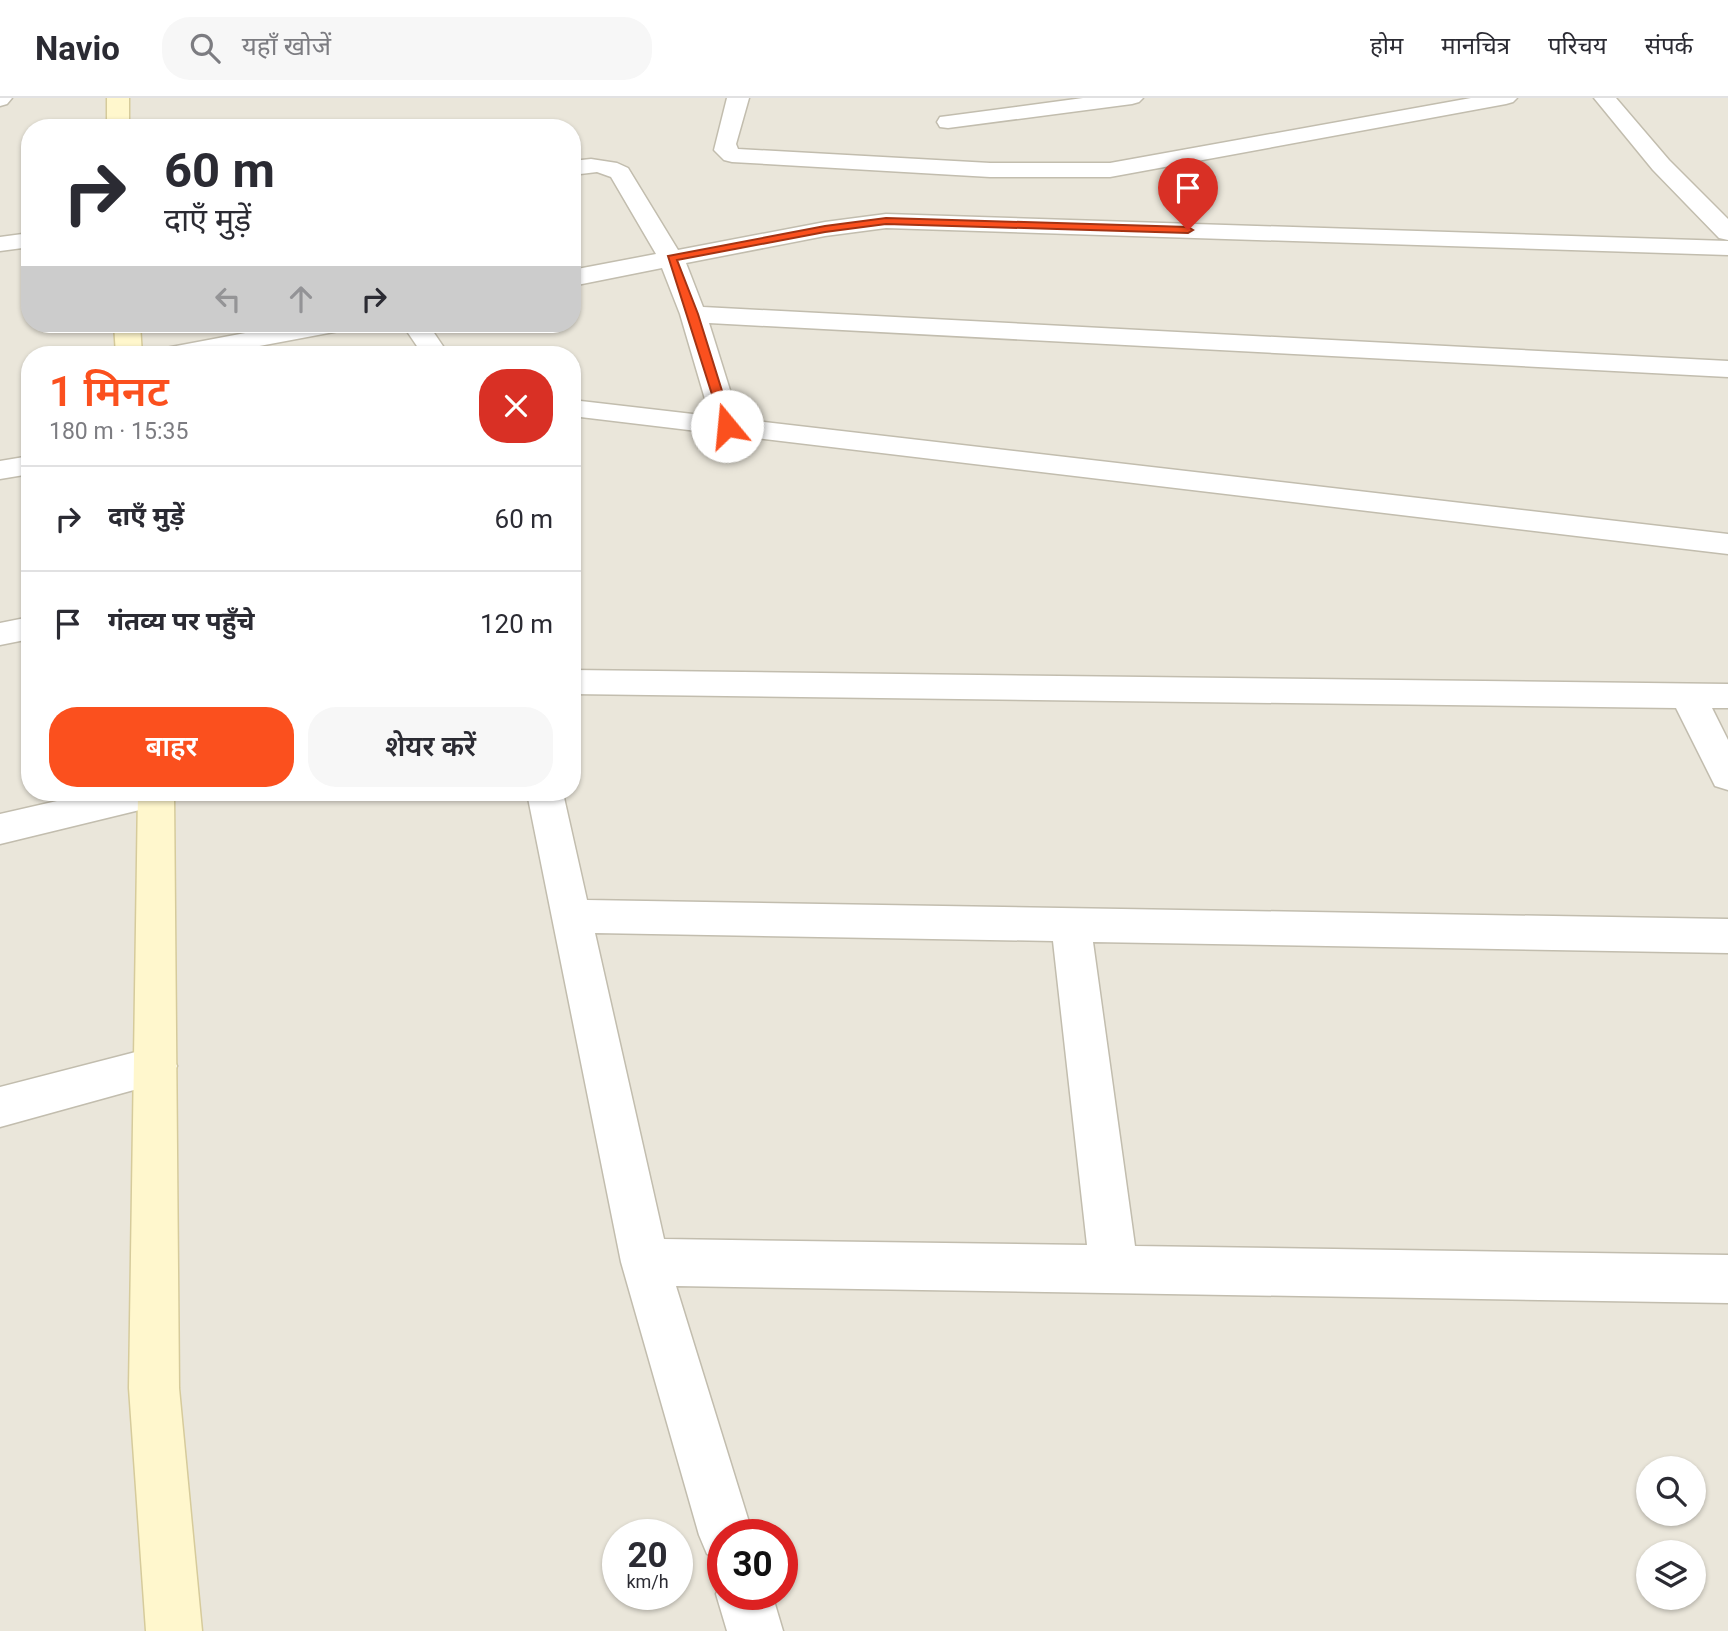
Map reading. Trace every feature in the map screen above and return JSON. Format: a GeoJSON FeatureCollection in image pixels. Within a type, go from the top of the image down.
{"type":"FeatureCollection","features":[{"type":"Feature","properties":{"kind":"street"},"geometry":{"type":"LineString","coordinates":[[118,98],[118,119]]}},
{"type":"Feature","properties":{"kind":"street"},"geometry":{"type":"LineString","coordinates":[[738,98],[725,144],[725,150],[732,155],[990,170],[1110,170],[1507,98]]}},
{"type":"Feature","properties":{"kind":"street"},"geometry":{"type":"LineString","coordinates":[[990,170],[943,114],[1132,98]]}},
{"type":"Feature","properties":{"kind":"street"},"geometry":{"type":"LineString","coordinates":[[1605,98],[1661,165],[1728,233]]}},
{"type":"Feature","properties":{"kind":"street"},"geometry":{"type":"LineString","coordinates":[[581,167],[611,167],[620,173],[671,258],[693,314],[727,426]]}},
{"type":"Feature","properties":{"kind":"street"},"geometry":{"type":"LineString","coordinates":[[581,276],[825,229],[886,221],[1728,248]]}},
{"type":"Feature","properties":{"kind":"street"},"geometry":{"type":"LineString","coordinates":[[0,244],[21,241]]}},
{"type":"Feature","properties":{"kind":"street"},"geometry":{"type":"LineString","coordinates":[[693,314],[1728,369]]}},
{"type":"Feature","properties":{"kind":"street"},"geometry":{"type":"LineString","coordinates":[[218,346],[287,333]]}},
{"type":"Feature","properties":{"kind":"street"},"geometry":{"type":"LineString","coordinates":[[581,409],[1728,544]]}},
{"type":"Feature","properties":{"kind":"street"},"geometry":{"type":"LineString","coordinates":[[0,470],[21,466]]}},
{"type":"Feature","properties":{"kind":"street"},"geometry":{"type":"LineString","coordinates":[[0,634],[21,630]]}},
{"type":"Feature","properties":{"kind":"street"},"geometry":{"type":"LineString","coordinates":[[581,682],[1728,696]]}},
{"type":"Feature","properties":{"kind":"street"},"geometry":{"type":"LineString","coordinates":[[1688,696],[1728,776]]}},
{"type":"Feature","properties":{"kind":"street"},"geometry":{"type":"LineString","coordinates":[[0,829],[120,801]]}},
{"type":"Feature","properties":{"kind":"street"},"geometry":{"type":"LineString","coordinates":[[154,801],[154,1388],[174,1631]]}},
{"type":"Feature","properties":{"kind":"street"},"geometry":{"type":"LineString","coordinates":[[547,801],[645,1262],[721,1519]]}},
{"type":"Feature","properties":{"kind":"street"},"geometry":{"type":"LineString","coordinates":[[572,916],[1728,936]]}},
{"type":"Feature","properties":{"kind":"street"},"geometry":{"type":"LineString","coordinates":[[1071,925],[1114,1269]]}},
{"type":"Feature","properties":{"kind":"street"},"geometry":{"type":"LineString","coordinates":[[0,1107],[155,1066]]}},
{"type":"Feature","properties":{"kind":"street"},"geometry":{"type":"LineString","coordinates":[[645,1262],[1728,1279]]}},
{"type":"Feature","properties":{"kind":"street"},"geometry":{"type":"LineString","coordinates":[[749,1610],[755,1631]]}},
{"type":"Feature","properties":{"kind":"shaded area"},"geometry":{"type":"Polygon","coordinates":[[[0,98],[1728,98],[1728,1631],[0,1631],[0,98]]]}},
{"type":"Feature","properties":{"kind":"route"},"geometry":{"type":"LineString","coordinates":[[727,426],[693,314],[671,258],[825,229],[886,221],[1188,230]]}}]}
